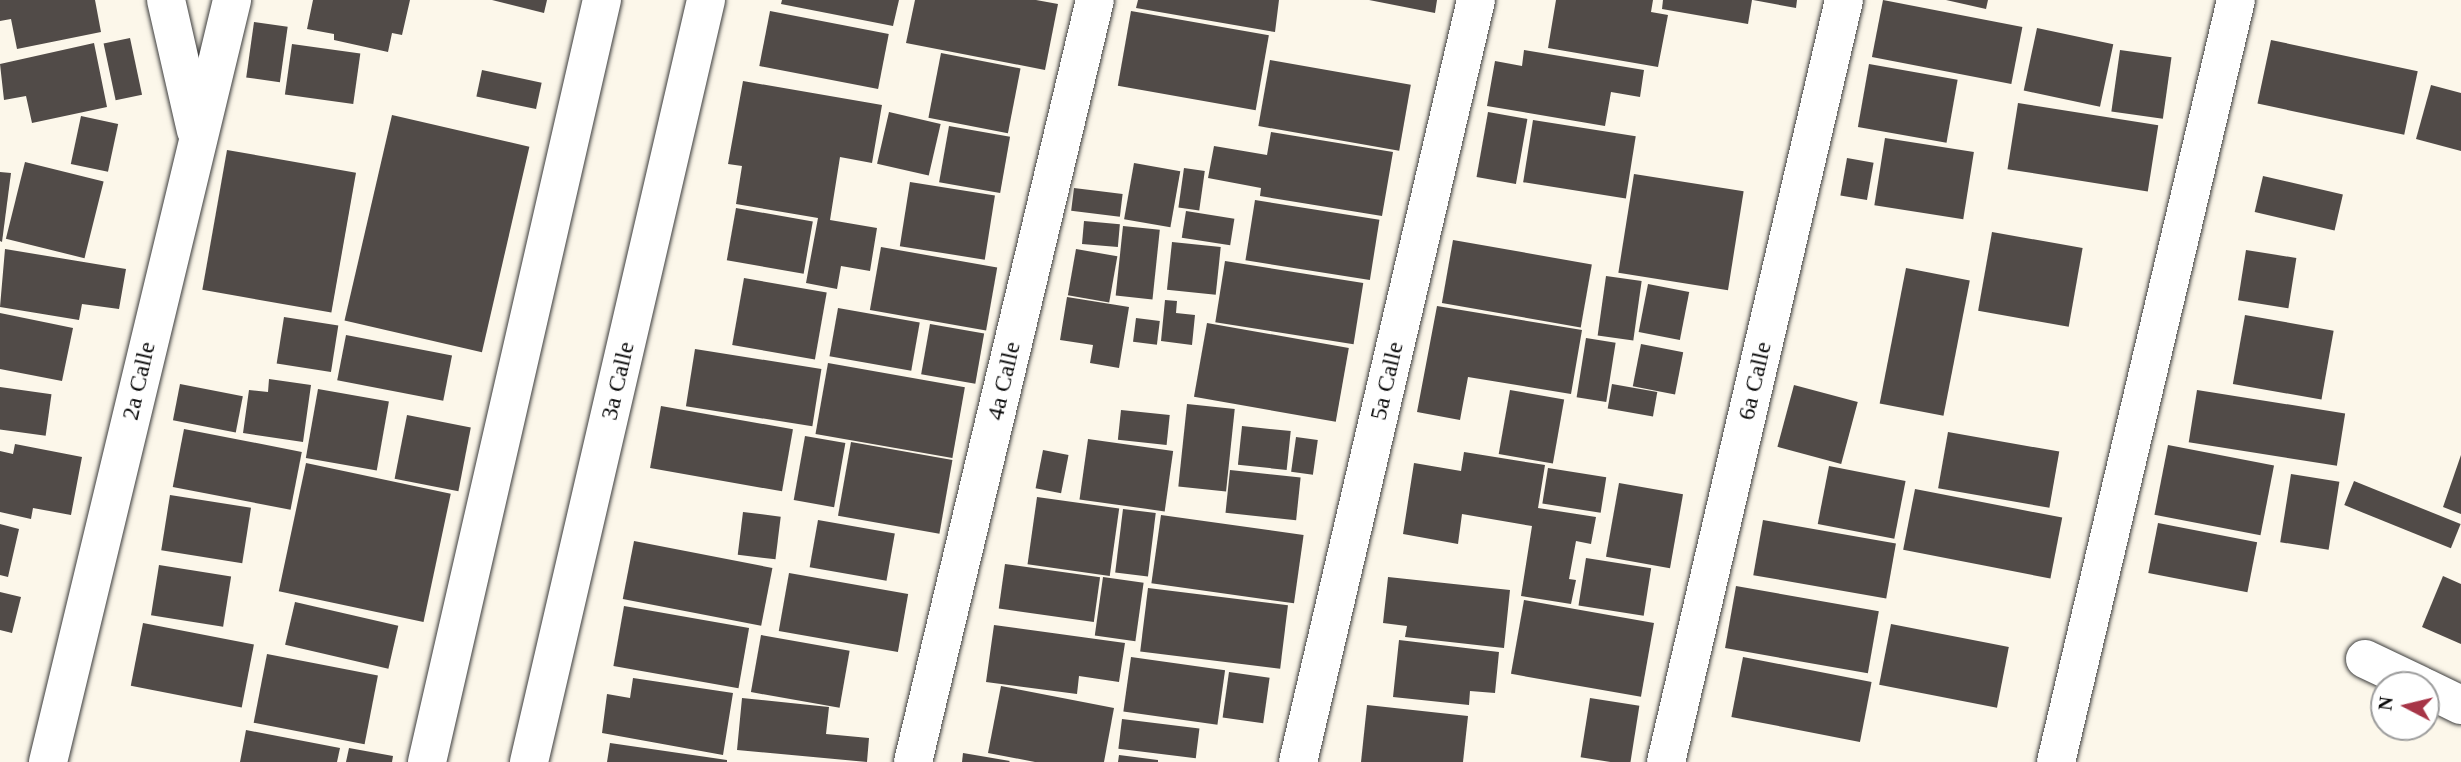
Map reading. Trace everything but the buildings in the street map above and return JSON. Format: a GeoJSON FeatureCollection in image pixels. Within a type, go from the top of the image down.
{"type":"FeatureCollection","features":[{"type":"Feature","properties":{"kind":"street"},"geometry":{"type":"LineString","coordinates":[[166,0],[198,137]]}},
{"type":"Feature","properties":{"kind":"street","name":"2a Calle"},"geometry":{"type":"LineString","coordinates":[[48,762],[232,0]]}},
{"type":"Feature","properties":{"kind":"street"},"geometry":{"type":"LineString","coordinates":[[426,762],[602,0]]}},
{"type":"Feature","properties":{"kind":"street","name":"3a Calle"},"geometry":{"type":"LineString","coordinates":[[529,762],[706,0]]}},
{"type":"Feature","properties":{"kind":"street","name":"4a Calle"},"geometry":{"type":"LineString","coordinates":[[913,762],[1096,0]]}},
{"type":"Feature","properties":{"kind":"street","name":"5a Calle"},"geometry":{"type":"LineString","coordinates":[[1298,762],[1476,0]]}},
{"type":"Feature","properties":{"kind":"street","name":"6a Calle"},"geometry":{"type":"LineString","coordinates":[[1666,762],[1844,0]]}},
{"type":"Feature","properties":{"kind":"street"},"geometry":{"type":"LineString","coordinates":[[2056,762],[2236,0]]}},
{"type":"Feature","properties":{"kind":"street"},"geometry":{"type":"LineString","coordinates":[[2365,659],[2390,671]]}},
{"type":"Feature","properties":{"kind":"street"},"geometry":{"type":"LineString","coordinates":[[2440,695],[2461,705]]}}]}
